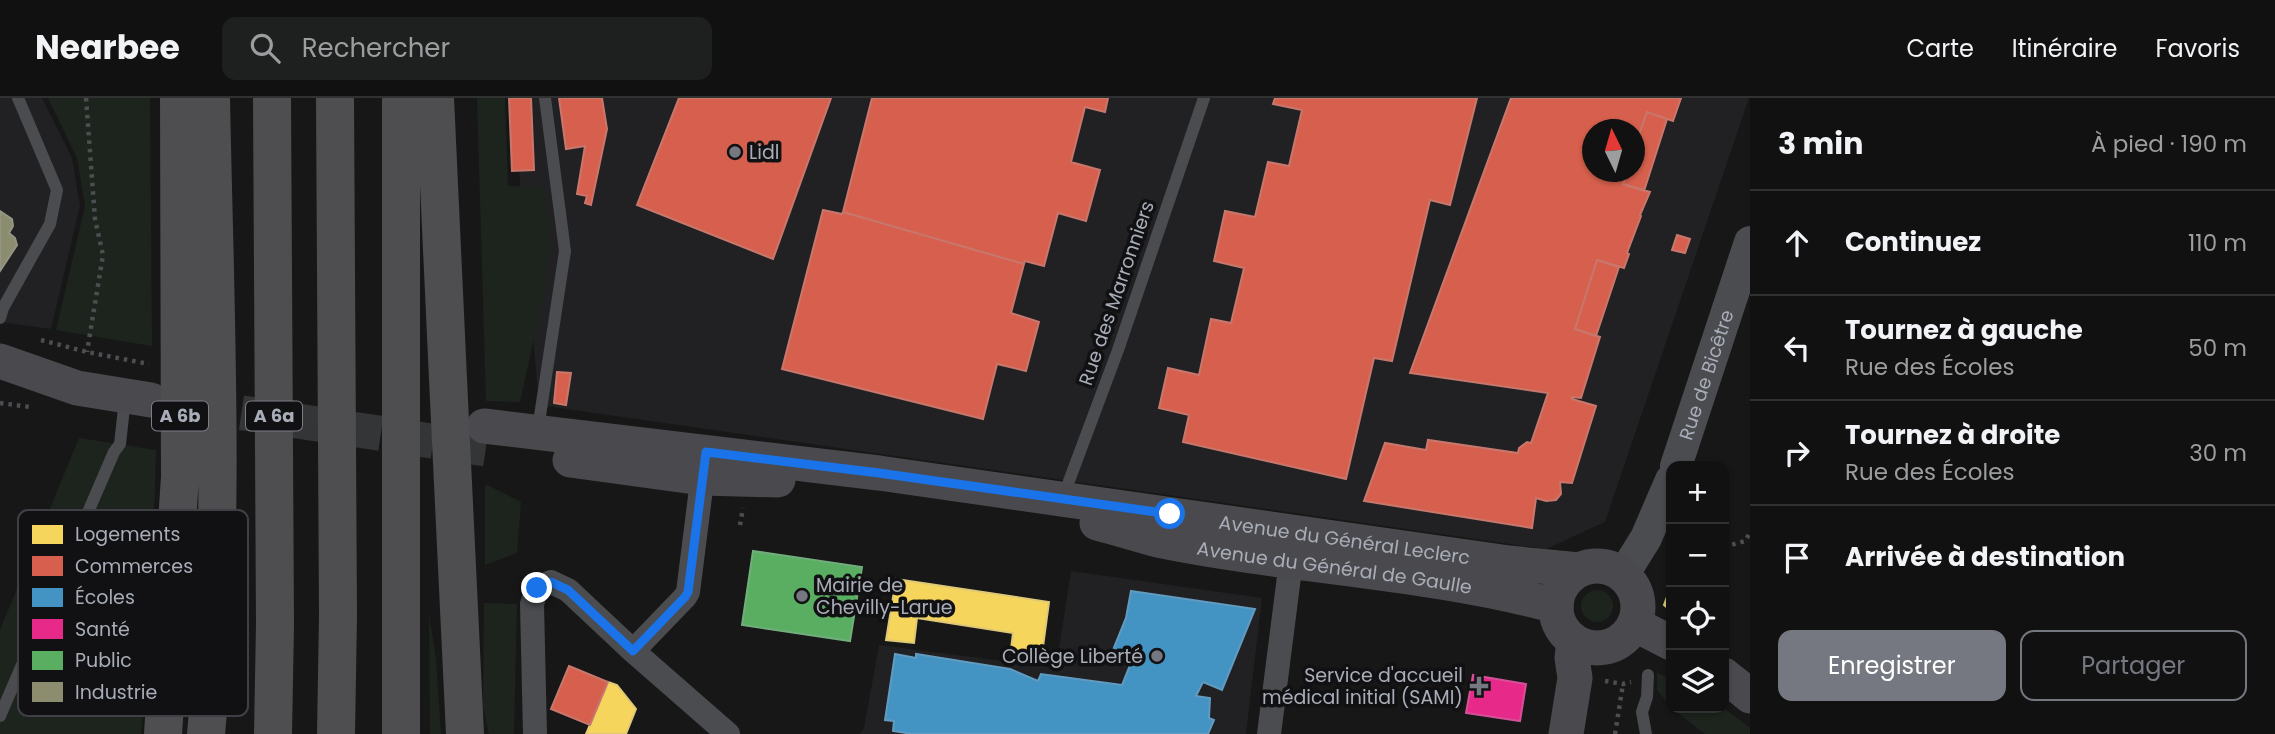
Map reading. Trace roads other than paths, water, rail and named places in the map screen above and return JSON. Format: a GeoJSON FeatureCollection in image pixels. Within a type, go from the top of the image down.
{"type":"FeatureCollection","features":[{"type":"Feature","properties":{"kind":"highway","name":"A 6b"},"geometry":{"type":"LineString","coordinates":[[176,510],[180,477],[178,98]]}},
{"type":"Feature","properties":{"kind":"highway"},"geometry":{"type":"LineString","coordinates":[[211,98],[217,510]]}},
{"type":"Feature","properties":{"kind":"highway","name":"A 6a"},"geometry":{"type":"LineString","coordinates":[[272,98],[275,624],[273,734]]}},
{"type":"Feature","properties":{"kind":"highway"},"geometry":{"type":"LineString","coordinates":[[335,98],[338,603],[336,734]]}},
{"type":"Feature","properties":{"kind":"highway"},"geometry":{"type":"LineString","coordinates":[[401,98],[401,734]]}},
{"type":"Feature","properties":{"kind":"highway"},"geometry":{"type":"LineString","coordinates":[[435,98],[465,734]]}},
{"type":"Feature","properties":{"kind":"highway"},"geometry":{"type":"LineString","coordinates":[[205,734],[207,716]]}},
{"type":"Feature","properties":{"kind":"main road"},"geometry":{"type":"LineString","coordinates":[[0,361],[147,385]]}},
{"type":"Feature","properties":{"kind":"main road","name":"Avenue du Général Leclerc"},"geometry":{"type":"LineString","coordinates":[[485,437],[538,432],[704,465],[866,471],[1496,561],[1579,570]]}},
{"type":"Feature","properties":{"kind":"main road","name":"Avenue du Général de Gaulle"},"geometry":{"type":"LineString","coordinates":[[485,437],[811,481],[866,485],[1069,515],[1158,539],[1503,592],[1556,606]]}},
{"type":"Feature","properties":{"kind":"main road"},"geometry":{"type":"LineString","coordinates":[[1566,734],[1575,678],[1572,658],[1587,644],[1621,640],[1634,624],[1638,603],[1631,583],[1623,575],[1602,566],[1579,570],[1563,585],[1556,606],[1562,626],[1587,644]]}},
{"type":"Feature","properties":{"kind":"main road"},"geometry":{"type":"LineString","coordinates":[[1634,624],[1666,640]]}},
{"type":"Feature","properties":{"kind":"main road"},"geometry":{"type":"LineString","coordinates":[[1587,644],[1587,734]]}},
{"type":"Feature","properties":{"kind":"main road"},"geometry":{"type":"LineString","coordinates":[[1729,680],[1750,696]]}},
{"type":"Feature","properties":{"kind":"street","name":"Rue de Bicêtre"},"geometry":{"type":"LineString","coordinates":[[1678,461],[1750,242]]}},
{"type":"Feature","properties":{"kind":"street"},"geometry":{"type":"LineString","coordinates":[[633,651],[688,592],[704,465]]}},
{"type":"Feature","properties":{"kind":"street"},"geometry":{"type":"LineString","coordinates":[[1623,575],[1646,538],[1666,492]]}},
{"type":"Feature","properties":{"kind":"street"},"geometry":{"type":"LineString","coordinates":[[1269,734],[1291,561]]}},
{"type":"Feature","properties":{"kind":"street"},"geometry":{"type":"LineString","coordinates":[[535,734],[532,604],[537,588],[551,582],[568,590],[728,734]]}},
{"type":"Feature","properties":{"kind":"lane"},"geometry":{"type":"LineString","coordinates":[[0,318],[2,308],[50,224],[57,190],[18,98]]}},
{"type":"Feature","properties":{"kind":"lane"},"geometry":{"type":"LineString","coordinates":[[538,432],[565,251],[545,98]]}},
{"type":"Feature","properties":{"kind":"lane","name":"Rue des Marronniers"},"geometry":{"type":"LineString","coordinates":[[1064,500],[1204,98]]}},
{"type":"Feature","properties":{"kind":"lane"},"geometry":{"type":"LineString","coordinates":[[89,510],[147,385]]}},
{"type":"Feature","properties":{"kind":"lane"},"geometry":{"type":"LineString","coordinates":[[0,716],[18,674]]}},
{"type":"Feature","properties":{"kind":"lane"},"geometry":{"type":"LineString","coordinates":[[1646,734],[1642,712],[1647,697],[1647,675]]}},
{"type":"Feature","properties":{"kind":"tunnel"},"geometry":{"type":"LineString","coordinates":[[189,405],[486,449]]}},
{"type":"Feature","properties":{"kind":"place","name":"Lidl"},"geometry":{"type":"Point","coordinates":[735,152]}},
{"type":"Feature","properties":{"kind":"place","name":"Mairie de Chevilly-Larue"},"geometry":{"type":"Point","coordinates":[802,596]}},
{"type":"Feature","properties":{"kind":"place","name":"Collège Liberté"},"geometry":{"type":"Point","coordinates":[1157,656]}},
{"type":"Feature","properties":{"kind":"place","name":"Service d'accueil médical initial (SAMI)"},"geometry":{"type":"Point","coordinates":[1479,686]}}]}
